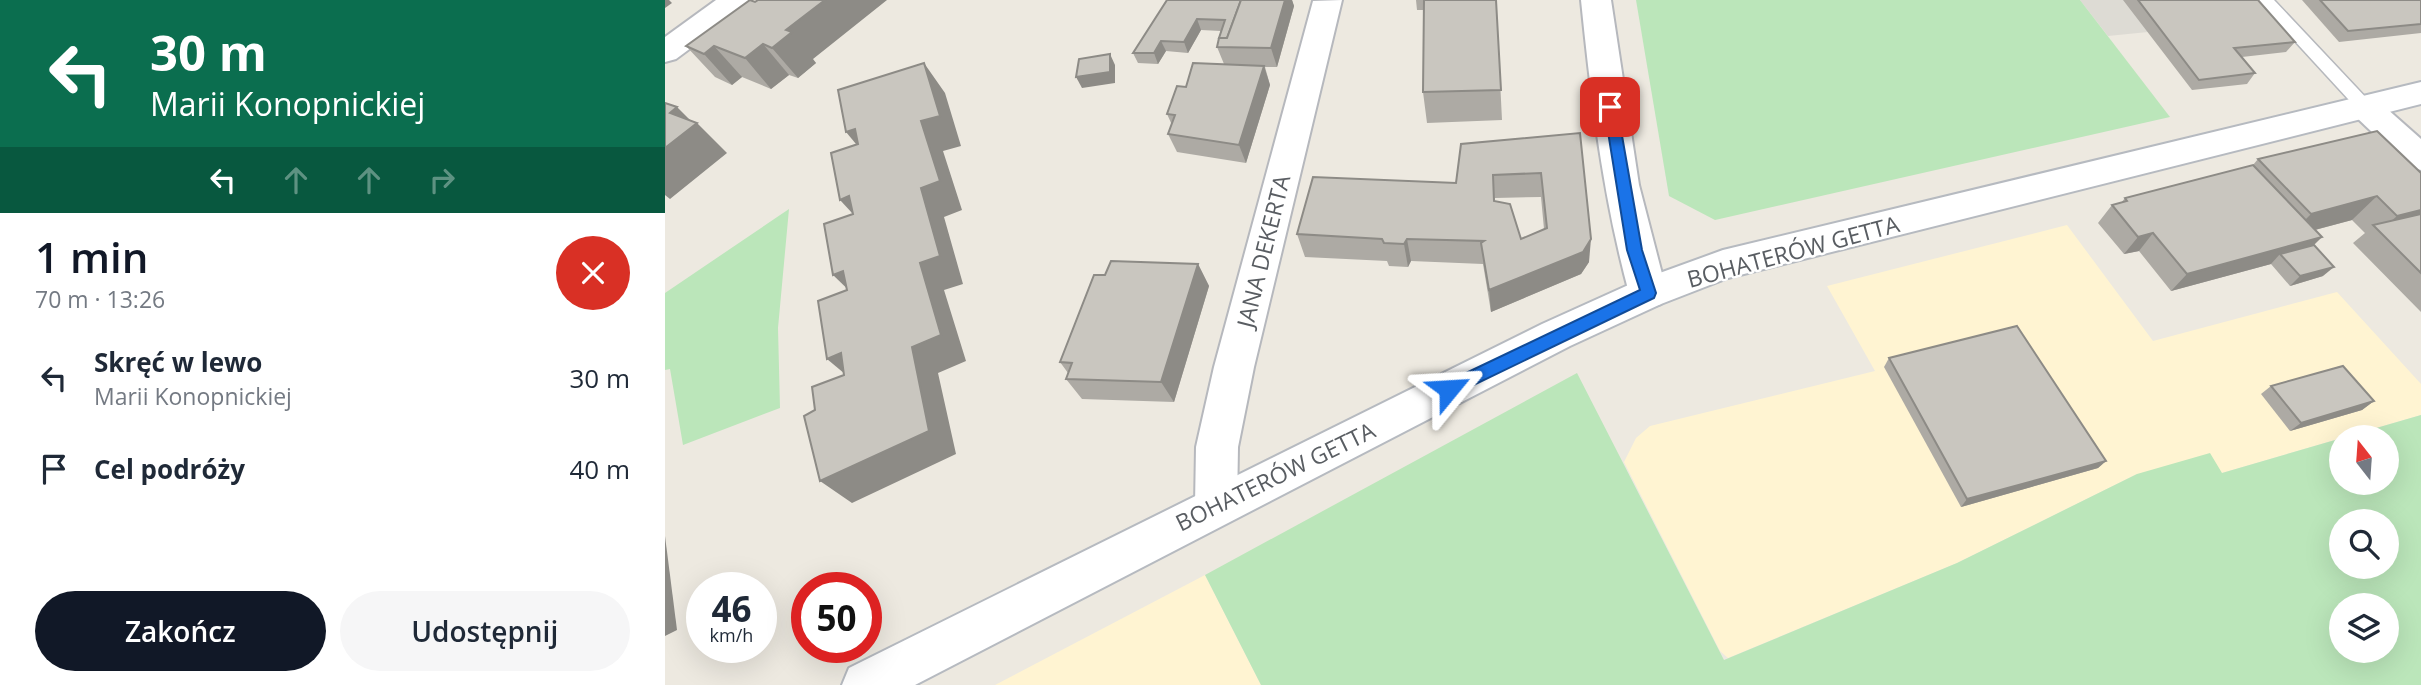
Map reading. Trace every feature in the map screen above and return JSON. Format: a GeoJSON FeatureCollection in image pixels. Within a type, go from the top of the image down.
{"type":"FeatureCollection","features":[{"type":"Feature","properties":{"kind":"main road"},"geometry":{"type":"LineString","coordinates":[[665,52],[736,0]]}},
{"type":"Feature","properties":{"kind":"main road"},"geometry":{"type":"LineString","coordinates":[[1596,0],[1603,64],[1633,238],[1649,293]]}},
{"type":"Feature","properties":{"kind":"main road","name":"JANA DEKERTA"},"geometry":{"type":"LineString","coordinates":[[1216,505],[1217,447],[1234,367],[1328,1]]}},
{"type":"Feature","properties":{"kind":"main road","name":"BOHATERÓW GETTA"},"geometry":{"type":"LineString","coordinates":[[866,685],[1216,505],[1556,335],[1649,293],[1723,265],[2421,93]]}},
{"type":"Feature","properties":{"kind":"main road"},"geometry":{"type":"LineString","coordinates":[[2366,108],[2421,158]]}},
{"type":"Feature","properties":{"kind":"lane"},"geometry":{"type":"LineString","coordinates":[[2265,0],[2366,108]]}},
{"type":"Feature","properties":{"kind":"shaded area"},"geometry":{"type":"Polygon","coordinates":[[[2080,0],[2231,0],[2148,32],[2108,36],[2080,0]]]}},
{"type":"Feature","properties":{"kind":"shaded area"},"geometry":{"type":"Polygon","coordinates":[[[2067,225],[2153,341],[2337,292],[2421,384],[2421,415],[2387,425],[2329,425],[2329,442],[2222,473],[2137,474],[1957,563],[1728,658],[1720,651],[1624,462],[1636,438],[1650,426],[1875,371],[1827,286],[2067,225]]]}},
{"type":"Feature","properties":{"kind":"shaded area"},"geometry":{"type":"Polygon","coordinates":[[[1205,575],[1261,685],[995,685],[1205,575]]]}},
{"type":"Feature","properties":{"kind":"green space"},"geometry":{"type":"Polygon","coordinates":[[[1636,0],[2080,0],[2170,117],[1715,220],[1669,196],[1636,0]]]}},
{"type":"Feature","properties":{"kind":"green space"},"geometry":{"type":"Polygon","coordinates":[[[789,209],[778,328],[780,408],[683,445],[670,369],[665,370],[665,293],[789,209]]]}},
{"type":"Feature","properties":{"kind":"green space"},"geometry":{"type":"Polygon","coordinates":[[[1577,373],[1724,660],[1957,563],[2137,474],[2210,453],[2222,473],[2329,442],[2329,495],[2399,495],[2399,425],[2387,425],[2421,415],[2421,685],[1261,685],[1205,575],[1577,373]]]}},
{"type":"Feature","properties":{"kind":"building"},"geometry":{"type":"Polygon","coordinates":[[[750,0],[825,0],[786,30],[792,32],[772,48],[763,44],[745,58],[714,46],[704,54],[686,46],[750,0]]]}},
{"type":"Feature","properties":{"kind":"building"},"geometry":{"type":"Polygon","coordinates":[[[1167,0],[1241,0],[1227,38],[1219,38],[1225,20],[1197,19],[1184,42],[1161,41],[1154,53],[1133,53],[1167,0]]]}},
{"type":"Feature","properties":{"kind":"building"},"geometry":{"type":"Polygon","coordinates":[[[1241,0],[1285,0],[1271,48],[1217,47],[1219,38],[1227,38],[1241,0]]]}},
{"type":"Feature","properties":{"kind":"building"},"geometry":{"type":"Polygon","coordinates":[[[1424,0],[1496,0],[1501,90],[1423,92],[1424,0]]]}},
{"type":"Feature","properties":{"kind":"building"},"geometry":{"type":"Polygon","coordinates":[[[2138,0],[2258,0],[2295,42],[2234,48],[2255,73],[2199,80],[2138,0]]]}},
{"type":"Feature","properties":{"kind":"building"},"geometry":{"type":"Polygon","coordinates":[[[2320,0],[2421,0],[2421,24],[2348,31],[2320,0]]]}},
{"type":"Feature","properties":{"kind":"building"},"geometry":{"type":"Polygon","coordinates":[[[1110,54],[1110,72],[1076,77],[1079,59],[1110,54]]]}},
{"type":"Feature","properties":{"kind":"building"},"geometry":{"type":"Polygon","coordinates":[[[924,63],[940,116],[921,121],[940,181],[921,188],[940,256],[920,263],[941,335],[912,347],[929,431],[820,481],[804,416],[815,410],[812,387],[844,375],[841,353],[827,359],[818,301],[847,290],[843,271],[833,275],[824,224],[853,214],[849,196],[840,200],[831,153],[858,144],[855,129],[846,132],[838,90],[924,63]]]}},
{"type":"Feature","properties":{"kind":"building"},"geometry":{"type":"Polygon","coordinates":[[[1193,63],[1264,66],[1239,145],[1168,134],[1175,115],[1167,114],[1177,86],[1186,87],[1193,63]]]}},
{"type":"Feature","properties":{"kind":"building"},"geometry":{"type":"Polygon","coordinates":[[[665,103],[677,107],[670,113],[697,123],[665,148],[665,103]]]}},
{"type":"Feature","properties":{"kind":"building"},"geometry":{"type":"Polygon","coordinates":[[[2377,131],[2421,173],[2421,210],[2397,216],[2377,196],[2311,214],[2258,159],[2377,131]]]}},
{"type":"Feature","properties":{"kind":"building"},"geometry":{"type":"Polygon","coordinates":[[[1580,133],[1591,239],[1583,252],[1489,290],[1481,243],[1484,241],[1407,239],[1404,244],[1384,243],[1382,239],[1297,234],[1313,177],[1456,183],[1461,144],[1580,133]],[[1541,173],[1493,175],[1494,201],[1510,204],[1521,239],[1547,228],[1541,173]]]}},
{"type":"Feature","properties":{"kind":"building"},"geometry":{"type":"Polygon","coordinates":[[[2253,165],[2322,237],[2187,274],[2153,233],[2138,237],[2112,205],[2127,201],[2125,198],[2253,165]]]}},
{"type":"Feature","properties":{"kind":"building"},"geometry":{"type":"Polygon","coordinates":[[[2421,214],[2421,273],[2373,225],[2421,214]]]}},
{"type":"Feature","properties":{"kind":"building"},"geometry":{"type":"Polygon","coordinates":[[[2314,245],[2334,267],[2300,276],[2280,254],[2314,245]]]}},
{"type":"Feature","properties":{"kind":"building"},"geometry":{"type":"Polygon","coordinates":[[[1111,261],[1198,264],[1161,382],[1066,379],[1072,363],[1060,362],[1094,275],[1105,275],[1111,261]]]}},
{"type":"Feature","properties":{"kind":"building"},"geometry":{"type":"Polygon","coordinates":[[[2017,326],[2106,461],[1967,499],[1889,358],[2017,326]]]}},
{"type":"Feature","properties":{"kind":"building"},"geometry":{"type":"Polygon","coordinates":[[[2343,366],[2374,401],[2301,423],[2271,386],[2343,366]]]}},
{"type":"Feature","properties":{"kind":"route"},"geometry":{"type":"LineString","coordinates":[[1449,389],[1556,335],[1649,293],[1635,250],[1610,107]]}}]}
